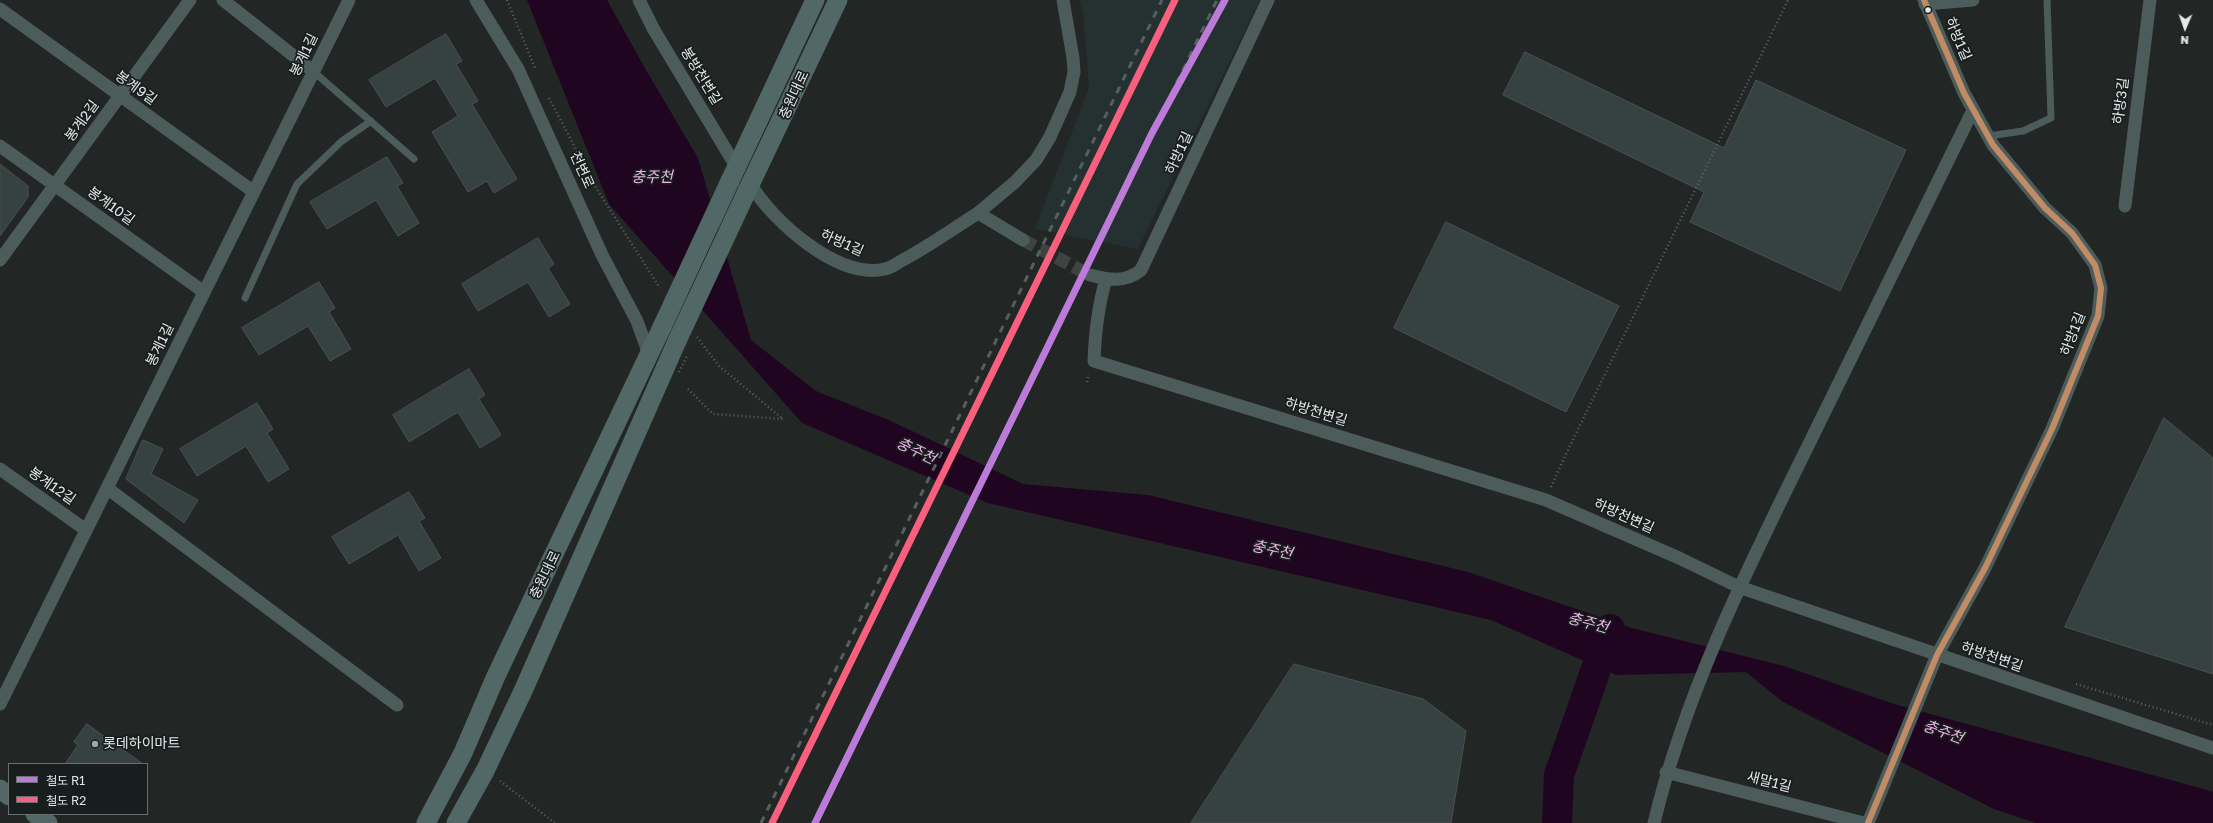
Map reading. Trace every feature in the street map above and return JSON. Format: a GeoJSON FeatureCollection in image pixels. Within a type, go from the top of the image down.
{"type":"FeatureCollection","features":[{"type":"Feature","properties":{"kind":"street","name":"봉계2길"},"geometry":{"type":"LineString","coordinates":[[0,260],[190,0]]}},
{"type":"Feature","properties":{"kind":"street"},"geometry":{"type":"LineString","coordinates":[[223,0],[314,72]]}},
{"type":"Feature","properties":{"kind":"street","name":"봉계1길"},"geometry":{"type":"LineString","coordinates":[[0,704],[349,0]]}},
{"type":"Feature","properties":{"kind":"street","name":"천변로"},"geometry":{"type":"LineString","coordinates":[[476,0],[518,69],[602,255],[637,321],[650,358]]}},
{"type":"Feature","properties":{"kind":"street","name":"봉방천변길"},"geometry":{"type":"LineString","coordinates":[[639,0],[733,174]]}},
{"type":"Feature","properties":{"kind":"street","name":"충원대로"},"geometry":{"type":"LineString","coordinates":[[426,823],[463,753],[496,676],[650,358],[662,327],[815,0]]}},
{"type":"Feature","properties":{"kind":"street","name":"충원대로"},"geometry":{"type":"LineString","coordinates":[[456,823],[485,771],[523,692],[677,341],[838,0]]}},
{"type":"Feature","properties":{"kind":"street","name":"하방1길"},"geometry":{"type":"LineString","coordinates":[[749,187],[788,230],[811,247],[847,265],[870,271],[886,269],[911,256],[978,213],[1016,182],[1036,160],[1050,137],[1070,92],[1074,72],[1063,0]]}},
{"type":"Feature","properties":{"kind":"street","name":"하방1길"},"geometry":{"type":"LineString","coordinates":[[1090,275],[1106,279],[1125,279],[1134,276],[1141,270],[1268,0]]}},
{"type":"Feature","properties":{"kind":"street"},"geometry":{"type":"LineString","coordinates":[[1925,2],[1973,0]]}},
{"type":"Feature","properties":{"kind":"street","name":"하방3길"},"geometry":{"type":"LineString","coordinates":[[2125,206],[2150,0]]}},
{"type":"Feature","properties":{"kind":"street","name":"하방1길"},"geometry":{"type":"LineString","coordinates":[[1868,823],[1938,655],[1985,568],[2052,430],[2098,316],[2101,288],[2095,265],[2072,234],[2045,208],[1988,136],[1964,93],[1925,2]]}},
{"type":"Feature","properties":{"kind":"street","name":"봉계9길"},"geometry":{"type":"LineString","coordinates":[[0,9],[254,192]]}},
{"type":"Feature","properties":{"kind":"street"},"geometry":{"type":"LineString","coordinates":[[1654,823],[1666,772],[1680,733],[1739,587],[1973,110]]}},
{"type":"Feature","properties":{"kind":"street","name":"봉계10길"},"geometry":{"type":"LineString","coordinates":[[0,146],[204,292]]}},
{"type":"Feature","properties":{"kind":"street"},"geometry":{"type":"LineString","coordinates":[[978,213],[1023,240]]}},
{"type":"Feature","properties":{"kind":"street","name":"하방천변길"},"geometry":{"type":"LineString","coordinates":[[1106,279],[1100,298],[1095,334],[1094,361],[1546,500],[1609,526],[1739,587],[2213,748]]}},
{"type":"Feature","properties":{"kind":"street","name":"봉계12길"},"geometry":{"type":"LineString","coordinates":[[0,469],[86,530]]}},
{"type":"Feature","properties":{"kind":"street"},"geometry":{"type":"LineString","coordinates":[[107,488],[397,705]]}},
{"type":"Feature","properties":{"kind":"street","name":"새말1길"},"geometry":{"type":"LineString","coordinates":[[1666,772],[1864,823]]}},
{"type":"Feature","properties":{"kind":"street"},"geometry":{"type":"LineString","coordinates":[[36,815],[48,823]]}},
{"type":"Feature","properties":{"kind":"lane"},"geometry":{"type":"LineString","coordinates":[[1988,136],[2023,132],[2051,118],[2047,0]]}},
{"type":"Feature","properties":{"kind":"lane"},"geometry":{"type":"LineString","coordinates":[[314,72],[414,159]]}},
{"type":"Feature","properties":{"kind":"lane"},"geometry":{"type":"LineString","coordinates":[[245,298],[297,184],[342,141],[370,121]]}},
{"type":"Feature","properties":{"kind":"path"},"geometry":{"type":"LineString","coordinates":[[507,0],[539,75]]}},
{"type":"Feature","properties":{"kind":"path"},"geometry":{"type":"LineString","coordinates":[[1546,500],[1566,454],[1788,0]]}},
{"type":"Feature","properties":{"kind":"path"},"geometry":{"type":"LineString","coordinates":[[548,96],[598,191],[663,291]]}},
{"type":"Feature","properties":{"kind":"path"},"geometry":{"type":"LineString","coordinates":[[688,388],[713,414],[783,418],[719,366],[695,335]]}},
{"type":"Feature","properties":{"kind":"path"},"geometry":{"type":"LineString","coordinates":[[485,771],[555,823]]}},
{"type":"Feature","properties":{"kind":"shaded area"},"geometry":{"type":"Polygon","coordinates":[[[1079,0],[1260,0],[1138,249],[1035,229],[1089,87],[1083,14],[1079,0]]]}},
{"type":"Feature","properties":{"kind":"water","name":"충주천"},"geometry":{"type":"Polygon","coordinates":[[[527,0],[607,0],[698,158],[751,340],[816,391],[891,421],[1023,484],[1148,495],[1468,572],[1632,628],[1784,666],[1894,704],[2213,792],[2213,823],[2036,823],[1994,809],[1783,702],[1746,672],[1616,675],[1491,620],[988,503],[802,423],[609,204],[527,0]]]}},
{"type":"Feature","properties":{"kind":"building"},"geometry":{"type":"Polygon","coordinates":[[[446,34],[462,61],[456,64],[478,101],[472,104],[517,179],[494,193],[487,181],[468,192],[432,132],[458,116],[435,78],[386,107],[369,80],[446,34]]]}},
{"type":"Feature","properties":{"kind":"building"},"geometry":{"type":"Polygon","coordinates":[[[1525,52],[1724,148],[1756,80],[1906,150],[1840,291],[1690,222],[1704,192],[1503,95],[1525,52]]]}},
{"type":"Feature","properties":{"kind":"building"},"geometry":{"type":"Polygon","coordinates":[[[387,157],[403,183],[397,186],[419,223],[398,236],[376,200],[327,229],[310,202],[387,157]]]}},
{"type":"Feature","properties":{"kind":"building"},"geometry":{"type":"Polygon","coordinates":[[[0,164],[28,186],[28,197],[0,236],[0,164]]]}},
{"type":"Feature","properties":{"kind":"building"},"geometry":{"type":"Polygon","coordinates":[[[1446,222],[1619,306],[1566,412],[1394,328],[1446,222]]]}},
{"type":"Feature","properties":{"kind":"building"},"geometry":{"type":"Polygon","coordinates":[[[538,238],[554,264],[548,268],[570,304],[549,317],[528,282],[478,311],[462,284],[538,238]]]}},
{"type":"Feature","properties":{"kind":"building"},"geometry":{"type":"Polygon","coordinates":[[[319,282],[335,308],[329,312],[351,349],[330,361],[308,326],[259,355],[242,328],[319,282]]]}},
{"type":"Feature","properties":{"kind":"building"},"geometry":{"type":"Polygon","coordinates":[[[469,369],[485,395],[479,399],[501,435],[480,448],[458,412],[409,442],[393,415],[469,369]]]}},
{"type":"Feature","properties":{"kind":"building"},"geometry":{"type":"Polygon","coordinates":[[[257,403],[273,429],[267,433],[289,469],[268,482],[246,446],[197,476],[180,449],[257,403]]]}},
{"type":"Feature","properties":{"kind":"building"},"geometry":{"type":"Polygon","coordinates":[[[2164,418],[2213,458],[2213,674],[2065,627],[2164,418]]]}},
{"type":"Feature","properties":{"kind":"building"},"geometry":{"type":"Polygon","coordinates":[[[143,440],[163,449],[151,474],[198,500],[184,523],[126,479],[143,440]]]}},
{"type":"Feature","properties":{"kind":"building"},"geometry":{"type":"Polygon","coordinates":[[[409,492],[425,518],[419,521],[441,558],[419,571],[398,535],[349,564],[332,537],[409,492]]]}},
{"type":"Feature","properties":{"kind":"building"},"geometry":{"type":"Polygon","coordinates":[[[1294,664],[1423,699],[1466,731],[1451,823],[1191,823],[1294,664]]]}},
{"type":"Feature","properties":{"kind":"building","name":"롯데하이마트"},"geometry":{"type":"Polygon","coordinates":[[[87,724],[142,763],[66,763],[78,745],[74,742],[87,724]]]}},
{"type":"Feature","properties":{"kind":"waterway"},"geometry":{"type":"LineString","coordinates":[[1557,823],[1559,775],[1610,629]]}},
{"type":"Feature","properties":{"kind":"tunnel"},"geometry":{"type":"LineString","coordinates":[[1023,240],[1090,275]]}},
{"type":"Feature","properties":{"kind":"railway"},"geometry":{"type":"LineString","coordinates":[[761,823],[1162,0]]}},
{"type":"Feature","properties":{"kind":"railway"},"geometry":{"type":"LineString","coordinates":[[772,823],[1175,0]]}},
{"type":"Feature","properties":{"kind":"railway"},"geometry":{"type":"LineString","coordinates":[[1152,133],[1217,0]]}},
{"type":"Feature","properties":{"kind":"rail line","name":"R2"},"geometry":{"type":"LineString","coordinates":[[772,823],[1175,0]]}},
{"type":"Feature","properties":{"kind":"rail line","name":"R1"},"geometry":{"type":"LineString","coordinates":[[815,823],[1152,133],[1225,0]]}},
{"type":"Feature","properties":{"kind":"transit line"},"geometry":{"type":"LineString","coordinates":[[1868,823],[1937,655],[1985,568],[2052,429],[2098,316],[2101,288],[2095,265],[2072,233],[2045,208],[1993,145],[1964,93],[1924,0]]}},
{"type":"Feature","properties":{"kind":"place","name":"롯데하이마트"},"geometry":{"type":"Point","coordinates":[95,744]}}]}
